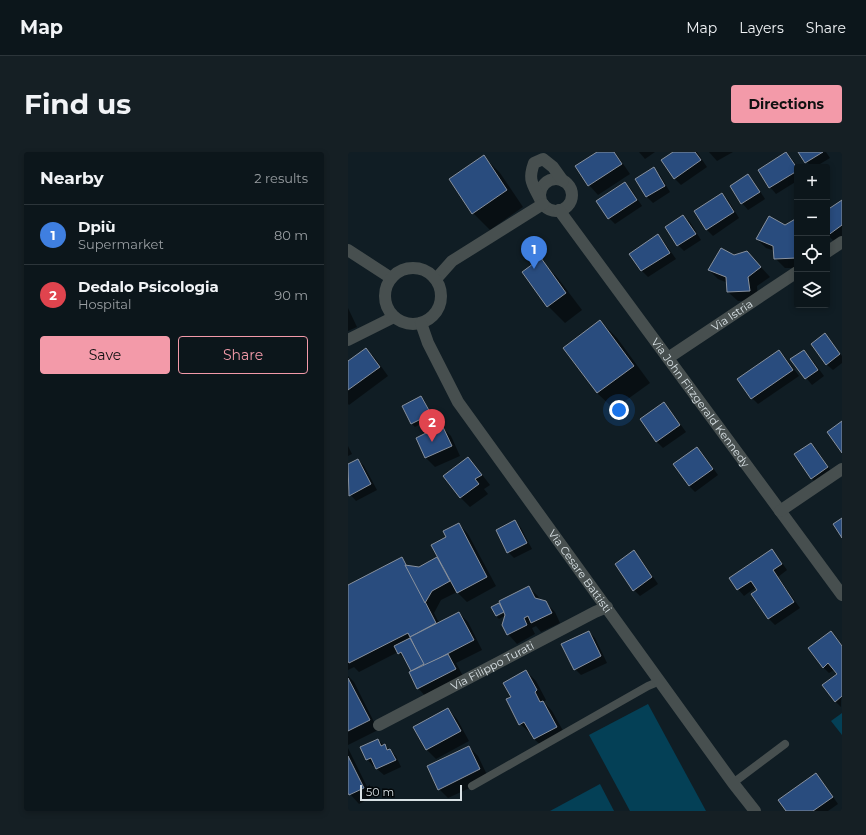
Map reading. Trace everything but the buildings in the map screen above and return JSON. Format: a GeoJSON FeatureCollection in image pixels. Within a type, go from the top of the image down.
{"type":"FeatureCollection","features":[{"type":"Feature","properties":{"kind":"street"},"geometry":{"type":"LineString","coordinates":[[547,156],[564,181],[570,189],[571,200],[560,210],[550,210],[542,201],[533,185],[530,174],[534,163],[547,156]]}},
{"type":"Feature","properties":{"kind":"street"},"geometry":{"type":"LineString","coordinates":[[542,201],[540,194],[544,184],[553,179],[564,181]]}},
{"type":"Feature","properties":{"kind":"street"},"geometry":{"type":"LineString","coordinates":[[436,279],[452,261],[542,201]]}},
{"type":"Feature","properties":{"kind":"street","name":"Via John Fitzgerald Kennedy"},"geometry":{"type":"LineString","coordinates":[[560,210],[842,595]]}},
{"type":"Feature","properties":{"kind":"street"},"geometry":{"type":"LineString","coordinates":[[830,250],[842,242]]}},
{"type":"Feature","properties":{"kind":"street"},"geometry":{"type":"LineString","coordinates":[[348,250],[391,278]]}},
{"type":"Feature","properties":{"kind":"street"},"geometry":{"type":"LineString","coordinates":[[412,267],[422,268],[436,279],[441,290],[440,304],[435,314],[430,318],[421,323],[412,324],[402,322],[394,317],[387,308],[385,299],[386,286],[391,278],[402,269],[412,267]]}},
{"type":"Feature","properties":{"kind":"street","name":"Via Istria"},"geometry":{"type":"LineString","coordinates":[[668,358],[794,274]]}},
{"type":"Feature","properties":{"kind":"street"},"geometry":{"type":"LineString","coordinates":[[348,340],[394,317]]}},
{"type":"Feature","properties":{"kind":"street","name":"Via Cesare Battisti"},"geometry":{"type":"LineString","coordinates":[[421,323],[428,343],[458,402],[733,783],[755,811]]}},
{"type":"Feature","properties":{"kind":"street"},"geometry":{"type":"LineString","coordinates":[[780,511],[842,469]]}},
{"type":"Feature","properties":{"kind":"street","name":"Via Filippo Turati"},"geometry":{"type":"LineString","coordinates":[[379,725],[607,607]]}},
{"type":"Feature","properties":{"kind":"lane"},"geometry":{"type":"LineString","coordinates":[[472,786],[660,681]]}},
{"type":"Feature","properties":{"kind":"lane"},"geometry":{"type":"LineString","coordinates":[[733,783],[785,744]]}},
{"type":"Feature","properties":{"kind":"shaded area"},"geometry":{"type":"Polygon","coordinates":[[[648,704],[706,811],[630,811],[589,735],[648,704]]]}},
{"type":"Feature","properties":{"kind":"shaded area"},"geometry":{"type":"Polygon","coordinates":[[[842,713],[842,735],[831,721],[842,713]]]}},
{"type":"Feature","properties":{"kind":"shaded area"},"geometry":{"type":"Polygon","coordinates":[[[600,784],[614,811],[550,811],[600,784]]]}},
{"type":"Feature","properties":{"kind":"place","name":"Dpiù"},"geometry":{"type":"Point","coordinates":[534,269]}},
{"type":"Feature","properties":{"kind":"place","name":"Dedalo Psicologia"},"geometry":{"type":"Point","coordinates":[432,442]}}]}
